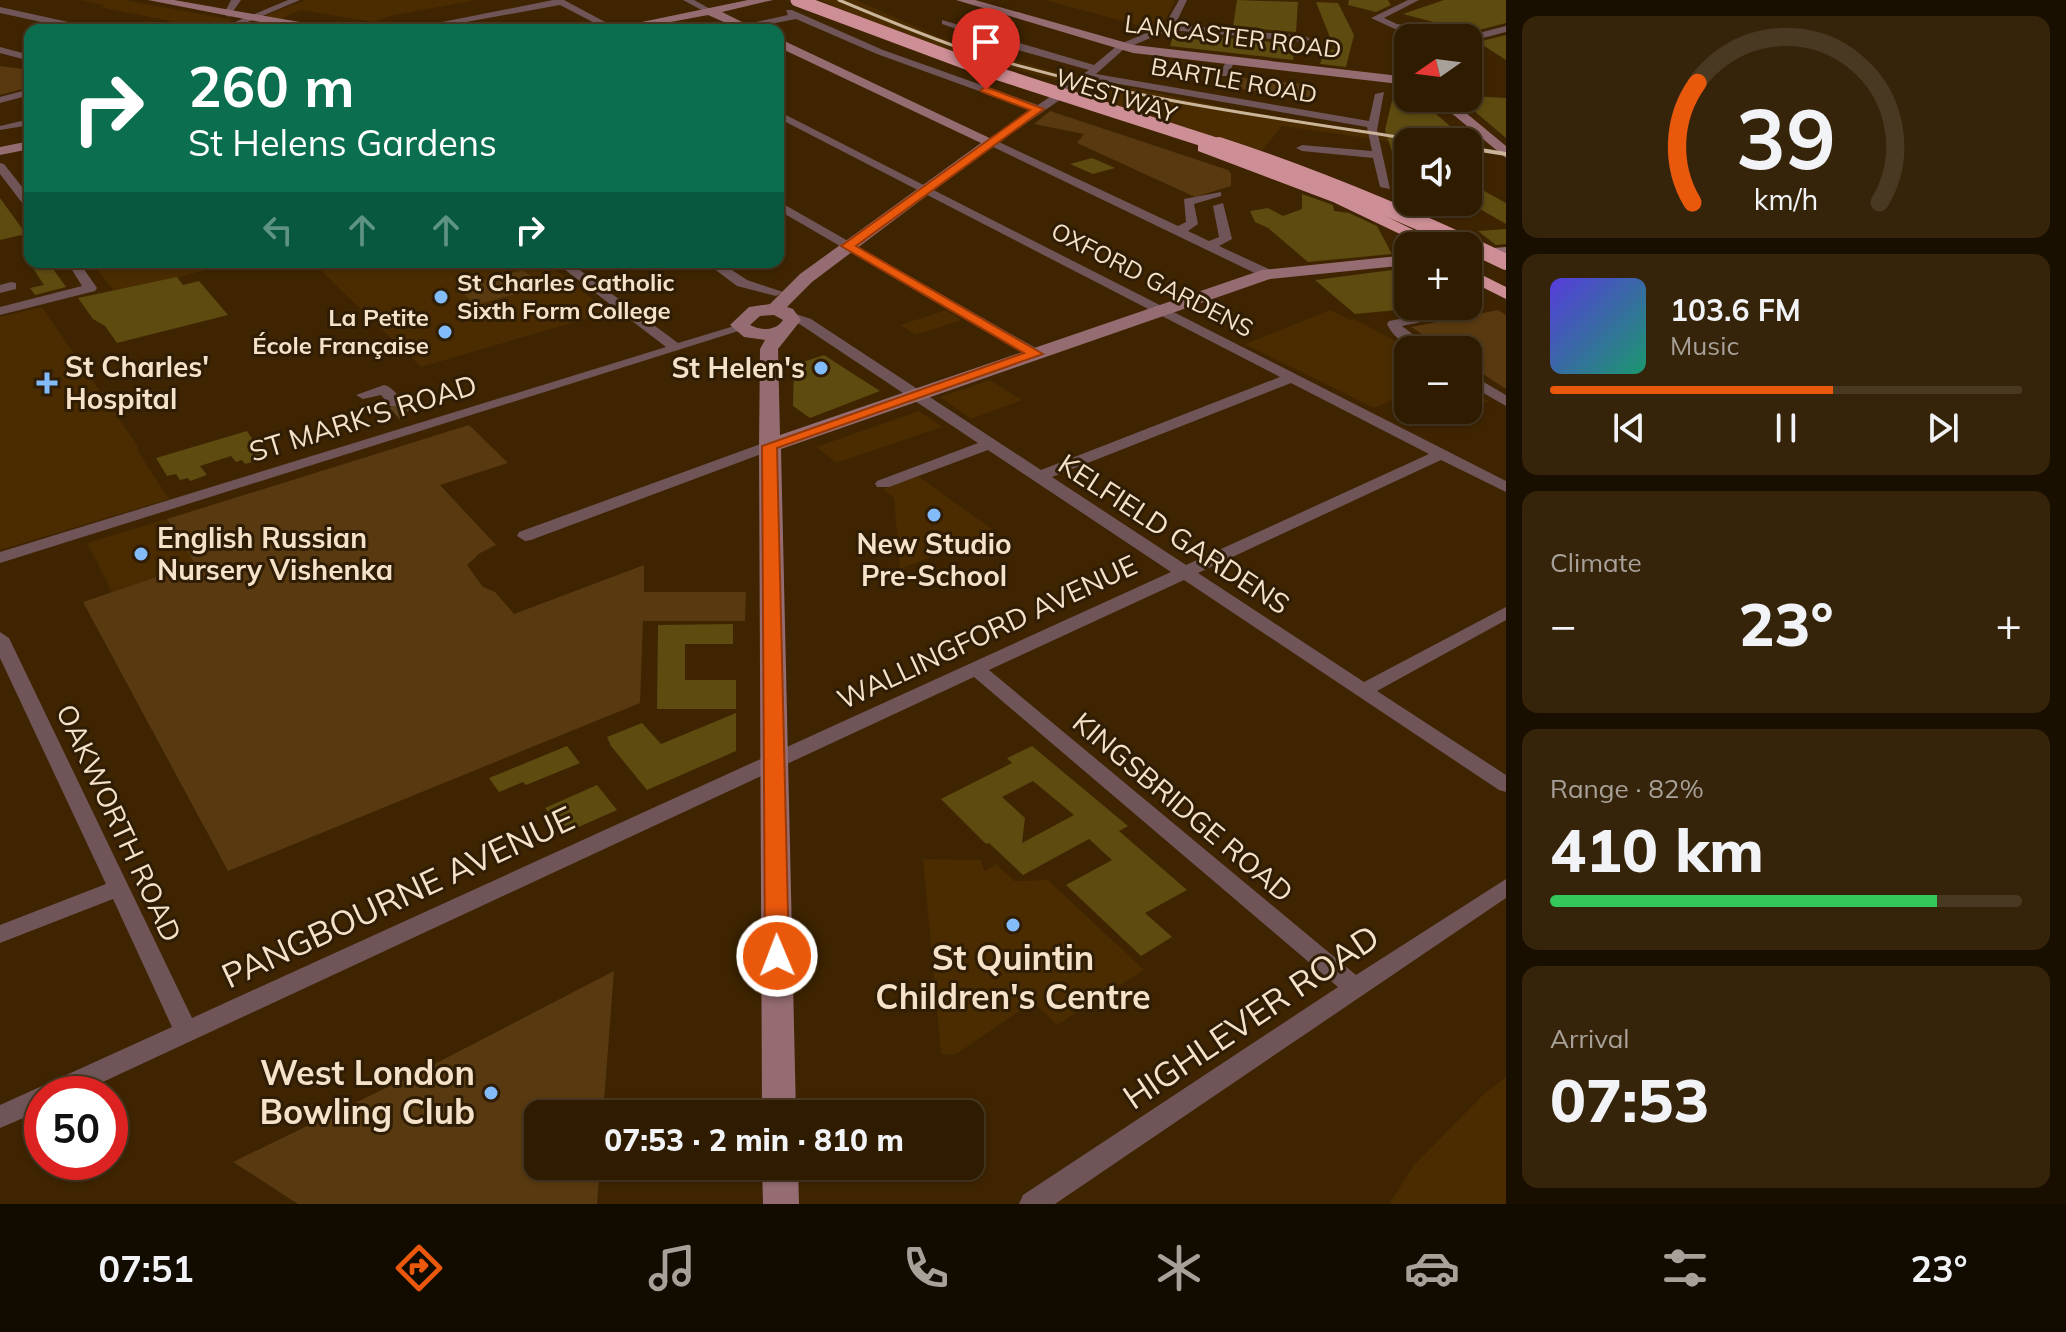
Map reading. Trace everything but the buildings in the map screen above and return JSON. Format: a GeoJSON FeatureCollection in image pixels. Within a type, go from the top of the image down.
{"type":"FeatureCollection","features":[{"type":"Feature","properties":{"kind":"highway","name":"WESTWAY"},"geometry":{"type":"LineString","coordinates":[[777,0],[912,55],[1206,145],[1339,199],[1409,232]]}},
{"type":"Feature","properties":{"kind":"highway","name":"WESTWAY"},"geometry":{"type":"LineString","coordinates":[[797,0],[915,48],[1206,145],[1352,198],[1426,232]]}},
{"type":"Feature","properties":{"kind":"highway"},"geometry":{"type":"LineString","coordinates":[[1206,145],[1394,234]]}},
{"type":"Feature","properties":{"kind":"highway"},"geometry":{"type":"LineString","coordinates":[[1206,145],[1406,212],[1506,262]]}},
{"type":"Feature","properties":{"kind":"highway"},"geometry":{"type":"LineString","coordinates":[[1482,260],[1506,271]]}},
{"type":"Feature","properties":{"kind":"highway"},"geometry":{"type":"LineString","coordinates":[[1482,269],[1506,282]]}},
{"type":"Feature","properties":{"kind":"highway"},"geometry":{"type":"LineString","coordinates":[[1482,281],[1506,294]]}},
{"type":"Feature","properties":{"kind":"main road"},"geometry":{"type":"LineString","coordinates":[[154,0],[286,24]]}},
{"type":"Feature","properties":{"kind":"main road"},"geometry":{"type":"LineString","coordinates":[[644,24],[763,0]]}},
{"type":"Feature","properties":{"kind":"main road","name":"LANCASTER ROAD"},"geometry":{"type":"LineString","coordinates":[[962,0],[1121,47],[1394,79]]}},
{"type":"Feature","properties":{"kind":"main road"},"geometry":{"type":"LineString","coordinates":[[710,11],[739,24]]}},
{"type":"Feature","properties":{"kind":"main road"},"geometry":{"type":"LineString","coordinates":[[779,1100],[769,320],[806,278],[991,142],[784,45]]}},
{"type":"Feature","properties":{"kind":"main road"},"geometry":{"type":"LineString","coordinates":[[1456,112],[1506,154]]}},
{"type":"Feature","properties":{"kind":"main road"},"geometry":{"type":"LineString","coordinates":[[0,151],[24,146]]}},
{"type":"Feature","properties":{"kind":"main road"},"geometry":{"type":"LineString","coordinates":[[1482,253],[1506,252]]}},
{"type":"Feature","properties":{"kind":"main road"},"geometry":{"type":"LineString","coordinates":[[769,446],[1268,274],[1394,261]]}},
{"type":"Feature","properties":{"kind":"main road"},"geometry":{"type":"LineString","coordinates":[[780,1180],[781,1204]]}},
{"type":"Feature","properties":{"kind":"street"},"geometry":{"type":"LineString","coordinates":[[0,8],[15,0]]}},
{"type":"Feature","properties":{"kind":"street"},"geometry":{"type":"LineString","coordinates":[[233,15],[237,0]]}},
{"type":"Feature","properties":{"kind":"street"},"geometry":{"type":"LineString","coordinates":[[236,24],[296,0]]}},
{"type":"Feature","properties":{"kind":"street"},"geometry":{"type":"LineString","coordinates":[[687,0],[710,11]]}},
{"type":"Feature","properties":{"kind":"street"},"geometry":{"type":"LineString","coordinates":[[1169,27],[1183,0]]}},
{"type":"Feature","properties":{"kind":"street"},"geometry":{"type":"LineString","coordinates":[[1394,25],[1376,18],[1415,0]]}},
{"type":"Feature","properties":{"kind":"street"},"geometry":{"type":"LineString","coordinates":[[438,24],[559,1],[602,24]]}},
{"type":"Feature","properties":{"kind":"street"},"geometry":{"type":"LineString","coordinates":[[0,8],[64,24]]}},
{"type":"Feature","properties":{"kind":"street"},"geometry":{"type":"LineString","coordinates":[[761,24],[792,14],[880,52],[1038,109]]}},
{"type":"Feature","properties":{"kind":"street","name":"BARTLE ROAD"},"geometry":{"type":"LineString","coordinates":[[945,22],[1134,84],[1270,110],[1373,125]]}},
{"type":"Feature","properties":{"kind":"street"},"geometry":{"type":"LineString","coordinates":[[1268,274],[991,142],[1092,72],[1121,47],[1169,27],[1305,39]]}},
{"type":"Feature","properties":{"kind":"street"},"geometry":{"type":"LineString","coordinates":[[1482,37],[1506,29]]}},
{"type":"Feature","properties":{"kind":"street"},"geometry":{"type":"LineString","coordinates":[[1223,74],[1230,61]]}},
{"type":"Feature","properties":{"kind":"street"},"geometry":{"type":"LineString","coordinates":[[1134,84],[1145,75]]}},
{"type":"Feature","properties":{"kind":"street"},"geometry":{"type":"LineString","coordinates":[[0,100],[24,94]]}},
{"type":"Feature","properties":{"kind":"street"},"geometry":{"type":"LineString","coordinates":[[1380,94],[1373,125],[1376,155],[1386,187]]}},
{"type":"Feature","properties":{"kind":"street"},"geometry":{"type":"LineString","coordinates":[[13,97],[24,112]]}},
{"type":"Feature","properties":{"kind":"street","name":"OXFORD GARDENS"},"geometry":{"type":"LineString","coordinates":[[784,117],[1506,487]]}},
{"type":"Feature","properties":{"kind":"street"},"geometry":{"type":"LineString","coordinates":[[4,128],[24,122]]}},
{"type":"Feature","properties":{"kind":"street"},"geometry":{"type":"LineString","coordinates":[[1302,148],[1376,155]]}},
{"type":"Feature","properties":{"kind":"street"},"geometry":{"type":"LineString","coordinates":[[0,166],[24,190]]}},
{"type":"Feature","properties":{"kind":"street"},"geometry":{"type":"LineString","coordinates":[[1178,231],[1192,224],[1188,202],[1218,200],[1226,239],[1209,245]]}},
{"type":"Feature","properties":{"kind":"street"},"geometry":{"type":"LineString","coordinates":[[784,209],[1036,354]]}},
{"type":"Feature","properties":{"kind":"street"},"geometry":{"type":"LineString","coordinates":[[0,311],[85,291],[91,285],[78,268]]}},
{"type":"Feature","properties":{"kind":"street"},"geometry":{"type":"LineString","coordinates":[[569,268],[676,348]]}},
{"type":"Feature","properties":{"kind":"street"},"geometry":{"type":"LineString","coordinates":[[720,268],[742,283],[769,320]]}},
{"type":"Feature","properties":{"kind":"street","name":"ST MARK'S ROAD"},"geometry":{"type":"LineString","coordinates":[[0,558],[412,422],[769,320]]}},
{"type":"Feature","properties":{"kind":"street","name":"KELFIELD GARDENS"},"geometry":{"type":"LineString","coordinates":[[769,320],[812,327],[1506,785]]}},
{"type":"Feature","properties":{"kind":"street"},"geometry":{"type":"LineString","coordinates":[[1405,336],[1394,324],[1413,320]]}},
{"type":"Feature","properties":{"kind":"street"},"geometry":{"type":"LineString","coordinates":[[1037,477],[1290,378]]}},
{"type":"Feature","properties":{"kind":"street"},"geometry":{"type":"LineString","coordinates":[[1482,386],[1506,402]]}},
{"type":"Feature","properties":{"kind":"street"},"geometry":{"type":"LineString","coordinates":[[363,395],[384,389],[395,403]]}},
{"type":"Feature","properties":{"kind":"street"},"geometry":{"type":"LineString","coordinates":[[883,484],[987,445]]}},
{"type":"Feature","properties":{"kind":"street"},"geometry":{"type":"LineString","coordinates":[[525,536],[769,446]]}},
{"type":"Feature","properties":{"kind":"street","name":"WALLINGFORD AVENUE"},"geometry":{"type":"LineString","coordinates":[[774,761],[1442,454]]}},
{"type":"Feature","properties":{"kind":"street"},"geometry":{"type":"LineString","coordinates":[[1362,691],[1506,613]]}},
{"type":"Feature","properties":{"kind":"street","name":"OAKWORTH ROAD"},"geometry":{"type":"LineString","coordinates":[[1,644],[187,1032]]}},
{"type":"Feature","properties":{"kind":"street","name":"KINGSBRIDGE ROAD"},"geometry":{"type":"LineString","coordinates":[[976,669],[1355,988]]}},
{"type":"Feature","properties":{"kind":"street","name":"PANGBOURNE AVENUE"},"geometry":{"type":"LineString","coordinates":[[90,1076],[774,761]]}},
{"type":"Feature","properties":{"kind":"street","name":"HIGHLEVER ROAD"},"geometry":{"type":"LineString","coordinates":[[1033,1204],[1506,887]]}},
{"type":"Feature","properties":{"kind":"street"},"geometry":{"type":"LineString","coordinates":[[0,934],[119,888]]}},
{"type":"Feature","properties":{"kind":"street"},"geometry":{"type":"LineString","coordinates":[[0,1117],[24,1106]]}},
{"type":"Feature","properties":{"kind":"shaded area"},"geometry":{"type":"Polygon","coordinates":[[[79,0],[124,0],[233,20],[224,24],[185,24],[99,7],[104,5],[79,0]]]}},
{"type":"Feature","properties":{"kind":"shaded area"},"geometry":{"type":"Polygon","coordinates":[[[305,0],[477,0],[373,22],[301,10],[280,19],[265,16],[305,0]]]}},
{"type":"Feature","properties":{"kind":"shaded area"},"geometry":{"type":"Polygon","coordinates":[[[820,0],[856,0],[941,38],[1055,72],[1248,112],[1394,135],[1394,142],[1282,126],[1262,151],[1072,93],[1081,86],[966,57],[895,34],[905,30],[896,32],[820,0]]]}},
{"type":"Feature","properties":{"kind":"shaded area"},"geometry":{"type":"Polygon","coordinates":[[[1044,0],[1175,0],[1164,23],[1154,22],[1162,24],[1152,29],[1044,0]]]}},
{"type":"Feature","properties":{"kind":"shaded area"},"geometry":{"type":"Polygon","coordinates":[[[0,66],[24,69],[24,89],[0,95],[0,66]]]}},
{"type":"Feature","properties":{"kind":"shaded area"},"geometry":{"type":"Polygon","coordinates":[[[1237,77],[1314,85],[1312,99],[1226,87],[1237,77]]]}},
{"type":"Feature","properties":{"kind":"shaded area"},"geometry":{"type":"Polygon","coordinates":[[[1050,111],[1228,170],[1231,186],[1195,197],[1077,143],[1084,134],[1034,124],[1050,111]]]}},
{"type":"Feature","properties":{"kind":"shaded area"},"geometry":{"type":"Polygon","coordinates":[[[96,268],[215,268],[115,292],[96,268]]]}},
{"type":"Feature","properties":{"kind":"shaded area"},"geometry":{"type":"Polygon","coordinates":[[[318,268],[553,268],[609,312],[421,367],[318,268]]]}},
{"type":"Feature","properties":{"kind":"shaded area"},"geometry":{"type":"Polygon","coordinates":[[[523,270],[543,286],[476,305],[457,288],[523,270]]]}},
{"type":"Feature","properties":{"kind":"shaded area","name":"St Charles' Hospital"},"geometry":{"type":"Polygon","coordinates":[[[42,307],[139,448],[137,450],[169,499],[0,550],[0,317],[42,307]]]}},
{"type":"Feature","properties":{"kind":"shaded area"},"geometry":{"type":"Polygon","coordinates":[[[946,310],[962,320],[916,335],[900,325],[946,310]]]}},
{"type":"Feature","properties":{"kind":"shaded area"},"geometry":{"type":"Polygon","coordinates":[[[1330,310],[1354,319],[1394,340],[1394,401],[1374,408],[1245,344],[1330,310]]]}},
{"type":"Feature","properties":{"kind":"shaded area"},"geometry":{"type":"Polygon","coordinates":[[[1498,310],[1506,315],[1506,389],[1482,373],[1482,336],[1425,336],[1411,327],[1447,320],[1482,320],[1482,313],[1498,310]]]}},
{"type":"Feature","properties":{"kind":"shaded area"},"geometry":{"type":"Polygon","coordinates":[[[990,380],[1022,400],[971,419],[940,397],[990,380]]]}},
{"type":"Feature","properties":{"kind":"shaded area"},"geometry":{"type":"Polygon","coordinates":[[[919,411],[942,427],[836,463],[816,447],[919,411]]]}},
{"type":"Feature","properties":{"kind":"shaded area"},"geometry":{"type":"Polygon","coordinates":[[[469,425],[508,463],[440,485],[496,545],[480,553],[467,565],[483,587],[495,592],[514,614],[644,565],[644,592],[746,592],[745,621],[643,621],[640,703],[228,871],[83,602],[195,564],[167,519],[469,425]]]}},
{"type":"Feature","properties":{"kind":"shaded area","name":"New Studio Pre-School"},"geometry":{"type":"Polygon","coordinates":[[[918,476],[996,532],[900,569],[894,498],[883,489],[918,476]]]}},
{"type":"Feature","properties":{"kind":"shaded area","name":"English Russian Nursery Vishenka"},"geometry":{"type":"Polygon","coordinates":[[[167,519],[196,564],[112,592],[87,543],[167,519]]]}},
{"type":"Feature","properties":{"kind":"shaded area","name":"St Quintin Children's Centre"},"geometry":{"type":"Polygon","coordinates":[[[923,859],[981,860],[984,871],[996,864],[1014,881],[1048,880],[1144,970],[1057,1025],[1033,1002],[955,1055],[941,1054],[923,859]]]}},
{"type":"Feature","properties":{"kind":"shaded area","name":"West London Bowling Club"},"geometry":{"type":"Polygon","coordinates":[[[614,971],[604,1100],[524,1100],[524,1180],[599,1180],[597,1204],[298,1204],[233,1162],[421,1071],[614,971]]]}},
{"type":"Feature","properties":{"kind":"shaded area"},"geometry":{"type":"Polygon","coordinates":[[[1506,1077],[1506,1204],[1389,1204],[1414,1165],[1486,1092],[1506,1077]]]}},
{"type":"Feature","properties":{"kind":"tunnel"},"geometry":{"type":"LineString","coordinates":[[395,403],[407,416]]}},
{"type":"Feature","properties":{"kind":"railway"},"geometry":{"type":"LineString","coordinates":[[839,0],[975,53],[1087,83],[1201,106],[1394,136]]}},
{"type":"Feature","properties":{"kind":"railway"},"geometry":{"type":"LineString","coordinates":[[1482,150],[1506,154]]}},
{"type":"Feature","properties":{"kind":"place","name":"St Charles Catholic Sixth Form College"},"geometry":{"type":"Point","coordinates":[441,297]}},
{"type":"Feature","properties":{"kind":"place","name":"La Petite École Française"},"geometry":{"type":"Point","coordinates":[445,332]}},
{"type":"Feature","properties":{"kind":"place","name":"St Helen's"},"geometry":{"type":"Point","coordinates":[821,368]}},
{"type":"Feature","properties":{"kind":"place","name":"St Charles' Hospital"},"geometry":{"type":"Point","coordinates":[47,383]}},
{"type":"Feature","properties":{"kind":"place","name":"New Studio Pre-School"},"geometry":{"type":"Point","coordinates":[934,515]}},
{"type":"Feature","properties":{"kind":"place","name":"English Russian Nursery Vishenka"},"geometry":{"type":"Point","coordinates":[141,554]}},
{"type":"Feature","properties":{"kind":"place","name":"St Quintin Children's Centre"},"geometry":{"type":"Point","coordinates":[1013,925]}},
{"type":"Feature","properties":{"kind":"place","name":"West London Bowling Club"},"geometry":{"type":"Point","coordinates":[491,1093]}},
{"type":"Feature","properties":{"kind":"route"},"geometry":{"type":"LineString","coordinates":[[777,956],[769,446],[1036,354],[847,246],[1038,109],[986,90]]}}]}
